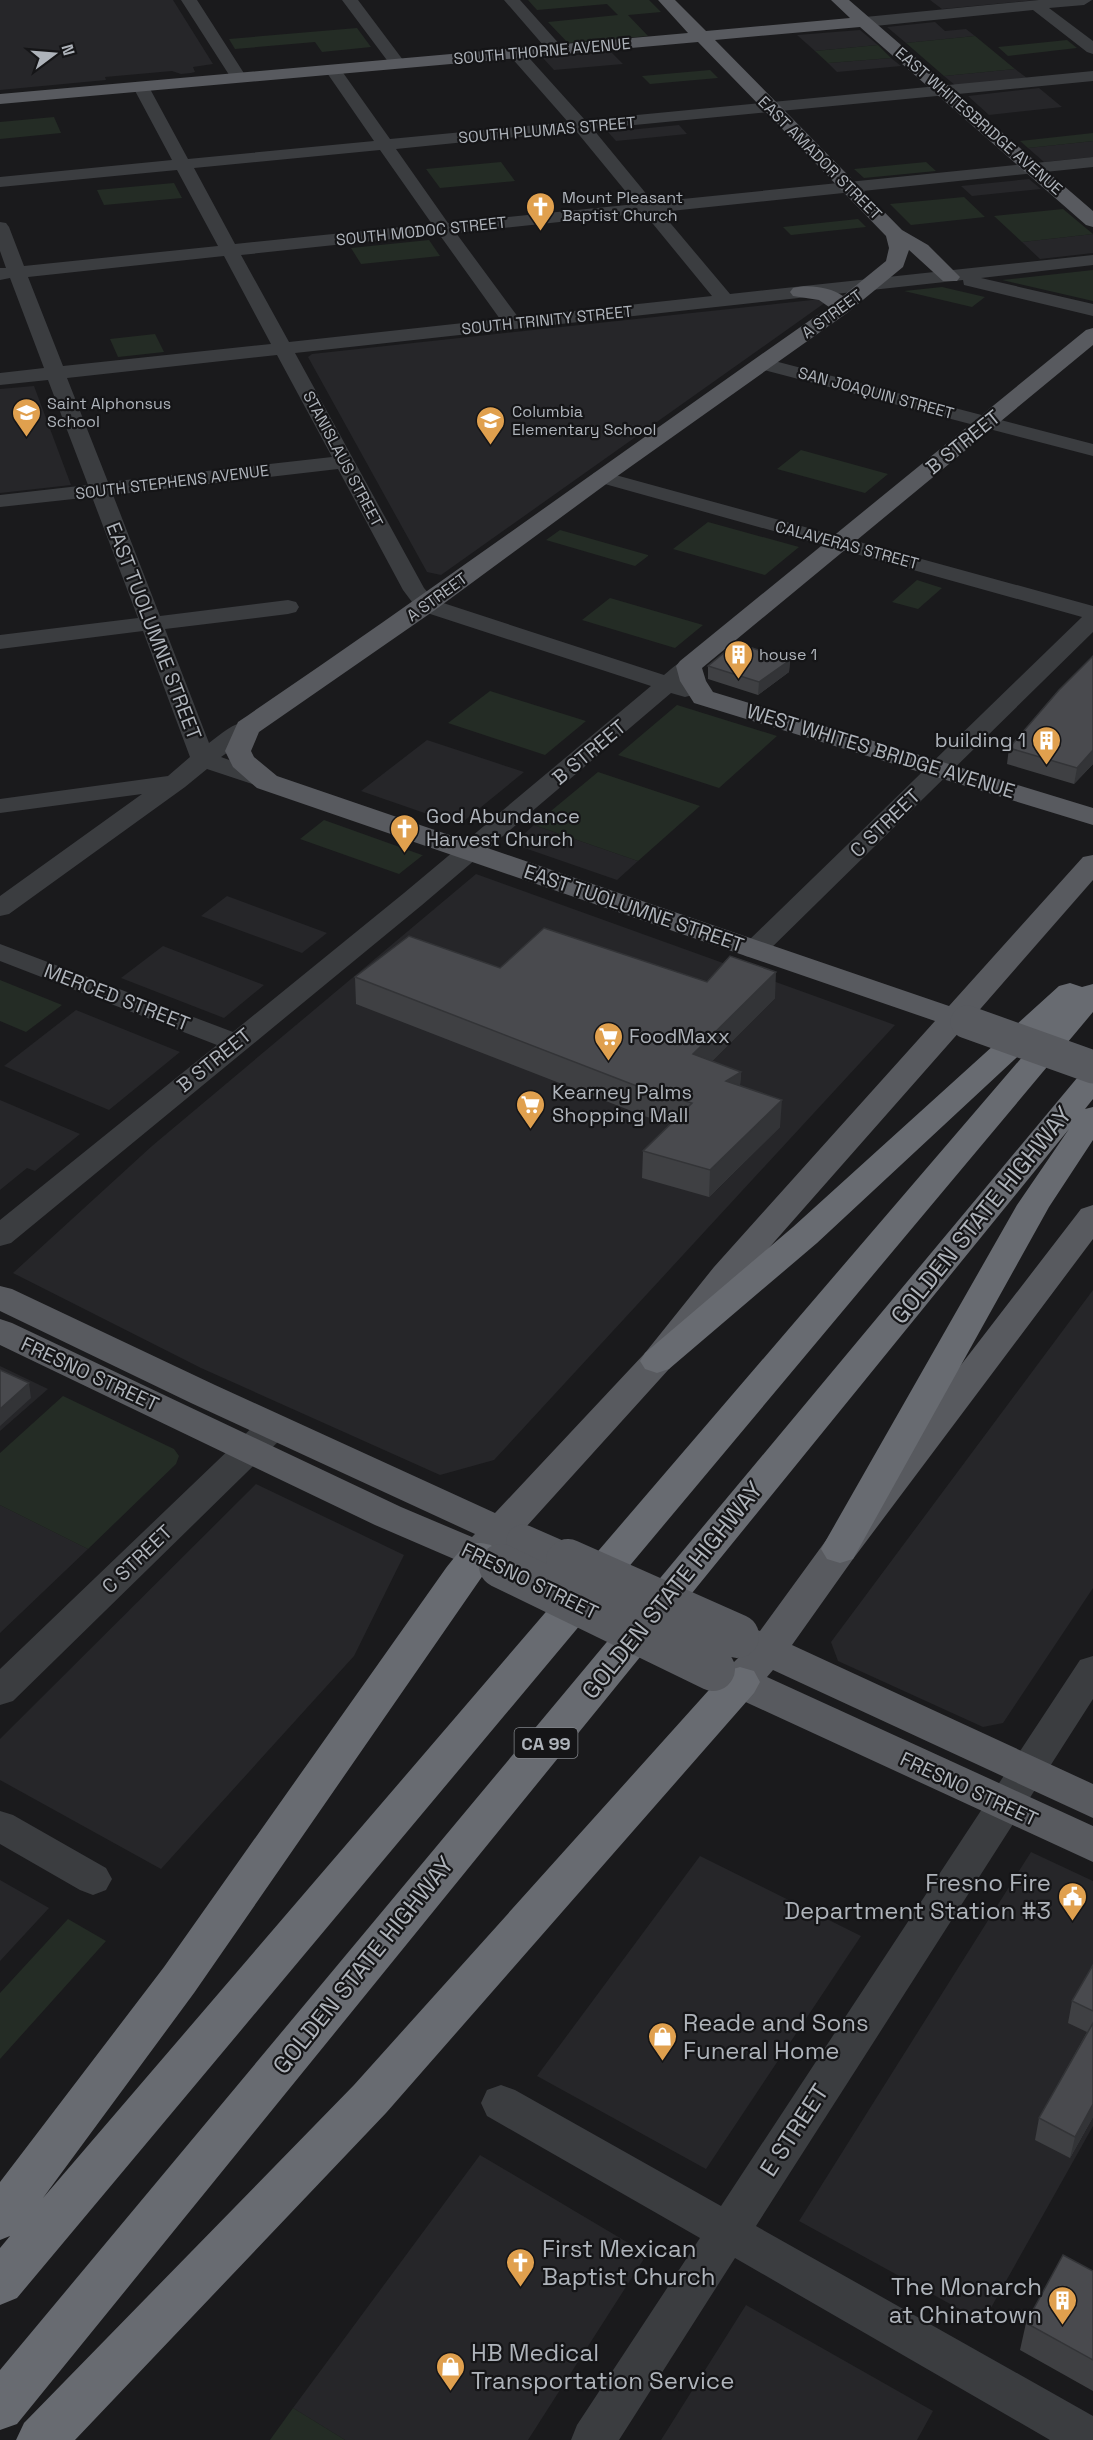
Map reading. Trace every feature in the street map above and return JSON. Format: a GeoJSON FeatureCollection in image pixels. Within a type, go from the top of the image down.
{"type":"FeatureCollection","features":[{"type":"Feature","properties":{"kind":"highway"},"geometry":{"type":"LineString","coordinates":[[657,1361],[806,1235],[1093,971]]}},
{"type":"Feature","properties":{"kind":"highway"},"geometry":{"type":"LineString","coordinates":[[0,2283],[1093,993]]}},
{"type":"Feature","properties":{"kind":"highway","name":"GOLDEN STATE HIGHWAY"},"geometry":{"type":"LineString","coordinates":[[0,2407],[1093,1079]]}},
{"type":"Feature","properties":{"kind":"highway"},"geometry":{"type":"LineString","coordinates":[[840,1549],[1033,1205],[1093,1118]]}},
{"type":"Feature","properties":{"kind":"highway"},"geometry":{"type":"LineString","coordinates":[[0,2218],[180,1980],[459,1578],[501,1548]]}},
{"type":"Feature","properties":{"kind":"highway"},"geometry":{"type":"LineString","coordinates":[[41,2440],[370,2099],[739,1659]]}},
{"type":"Feature","properties":{"kind":"main road","name":"EAST AMADOR STREET"},"geometry":{"type":"LineString","coordinates":[[666,0],[895,234],[899,248],[896,263],[873,285]]}},
{"type":"Feature","properties":{"kind":"main road","name":"EAST WHITESBRIDGE AVENUE"},"geometry":{"type":"LineString","coordinates":[[839,0],[1093,221]]}},
{"type":"Feature","properties":{"kind":"main road","name":"SOUTH THORNE AVENUE"},"geometry":{"type":"LineString","coordinates":[[0,99],[865,22]]}},
{"type":"Feature","properties":{"kind":"main road"},"geometry":{"type":"LineString","coordinates":[[895,234],[921,249],[950,276]]}},
{"type":"Feature","properties":{"kind":"main road","name":"A STREET"},"geometry":{"type":"LineString","coordinates":[[247,728],[426,605],[601,477],[873,285]]}},
{"type":"Feature","properties":{"kind":"main road"},"geometry":{"type":"LineString","coordinates":[[800,292],[832,297],[838,302],[840,309]]}},
{"type":"Feature","properties":{"kind":"main road","name":"B STREET"},"geometry":{"type":"LineString","coordinates":[[689,666],[837,542],[988,422],[1093,334]]}},
{"type":"Feature","properties":{"kind":"main road"},"geometry":{"type":"LineString","coordinates":[[689,666],[693,681],[703,697]]}},
{"type":"Feature","properties":{"kind":"main road","name":"WEST WHITES BRIDGE AVENUE"},"geometry":{"type":"LineString","coordinates":[[703,697],[1093,817]]}},
{"type":"Feature","properties":{"kind":"main road"},"geometry":{"type":"LineString","coordinates":[[247,728],[238,751],[242,760],[267,782]]}},
{"type":"Feature","properties":{"kind":"main road","name":"EAST TUOLUMNE STREET"},"geometry":{"type":"LineString","coordinates":[[267,782],[471,850],[1093,1067]]}},
{"type":"Feature","properties":{"kind":"main road"},"geometry":{"type":"LineString","coordinates":[[501,1548],[726,1275],[960,1020],[1093,863]]}},
{"type":"Feature","properties":{"kind":"main road"},"geometry":{"type":"LineString","coordinates":[[739,1659],[840,1549],[1093,1216]]}},
{"type":"Feature","properties":{"kind":"main road","name":"FRESNO STREET"},"geometry":{"type":"LineString","coordinates":[[0,1297],[262,1438],[388,1516],[501,1548],[739,1659],[1005,1805],[1093,1845]]}},
{"type":"Feature","properties":{"kind":"main road","name":"FRESNO STREET"},"geometry":{"type":"LineString","coordinates":[[0,1331],[262,1438]]}},
{"type":"Feature","properties":{"kind":"main road","name":"FRESNO STREET"},"geometry":{"type":"LineString","coordinates":[[739,1659],[1028,1771],[1093,1802]]}},
{"type":"Feature","properties":{"kind":"street"},"geometry":{"type":"LineString","coordinates":[[189,0],[239,78]]}},
{"type":"Feature","properties":{"kind":"street"},"geometry":{"type":"LineString","coordinates":[[350,0],[398,64]]}},
{"type":"Feature","properties":{"kind":"street"},"geometry":{"type":"LineString","coordinates":[[512,0],[556,50]]}},
{"type":"Feature","properties":{"kind":"street","name":"SOUTH THORNE AVENUE"},"geometry":{"type":"LineString","coordinates":[[865,22],[1084,0]]}},
{"type":"Feature","properties":{"kind":"street"},"geometry":{"type":"LineString","coordinates":[[1036,5],[1093,49]]}},
{"type":"Feature","properties":{"kind":"street"},"geometry":{"type":"LineString","coordinates":[[516,53],[581,126],[725,300]]}},
{"type":"Feature","properties":{"kind":"street"},"geometry":{"type":"LineString","coordinates":[[333,70],[443,228],[513,323]]}},
{"type":"Feature","properties":{"kind":"street","name":"SOUTH PLUMAS STREET"},"geometry":{"type":"LineString","coordinates":[[0,182],[1093,76]]}},
{"type":"Feature","properties":{"kind":"street","name":"STANISLAUS STREET"},"geometry":{"type":"LineString","coordinates":[[141,87],[414,590],[426,605]]}},
{"type":"Feature","properties":{"kind":"street","name":"SOUTH MODOC STREET"},"geometry":{"type":"LineString","coordinates":[[8,273],[1093,162]]}},
{"type":"Feature","properties":{"kind":"street","name":"EAST TUOLUMNE STREET"},"geometry":{"type":"LineString","coordinates":[[0,227],[8,273],[56,373],[202,759],[267,782]]}},
{"type":"Feature","properties":{"kind":"street","name":"SOUTH TRINITY STREET"},"geometry":{"type":"LineString","coordinates":[[0,379],[1093,260]]}},
{"type":"Feature","properties":{"kind":"street"},"geometry":{"type":"LineString","coordinates":[[950,276],[1093,310]]}},
{"type":"Feature","properties":{"kind":"street","name":"SAN JOAQUIN STREET"},"geometry":{"type":"LineString","coordinates":[[763,364],[1093,450]]}},
{"type":"Feature","properties":{"kind":"street","name":"SOUTH STEPHENS AVENUE"},"geometry":{"type":"LineString","coordinates":[[0,501],[345,462]]}},
{"type":"Feature","properties":{"kind":"street","name":"CALAVERAS STREET"},"geometry":{"type":"LineString","coordinates":[[601,477],[1093,613]]}},
{"type":"Feature","properties":{"kind":"street"},"geometry":{"type":"LineString","coordinates":[[426,605],[669,685]]}},
{"type":"Feature","properties":{"kind":"street"},"geometry":{"type":"LineString","coordinates":[[0,642],[288,607]]}},
{"type":"Feature","properties":{"kind":"street","name":"C STREET"},"geometry":{"type":"LineString","coordinates":[[754,950],[1093,619]]}},
{"type":"Feature","properties":{"kind":"street","name":"B STREET"},"geometry":{"type":"LineString","coordinates":[[0,1236],[471,850],[689,666]]}},
{"type":"Feature","properties":{"kind":"street","name":"WEST WHITES BRIDGE AVENUE"},"geometry":{"type":"LineString","coordinates":[[669,685],[703,697]]}},
{"type":"Feature","properties":{"kind":"street","name":"A STREET"},"geometry":{"type":"LineString","coordinates":[[0,908],[176,782],[202,759],[247,728]]}},
{"type":"Feature","properties":{"kind":"street"},"geometry":{"type":"LineString","coordinates":[[0,806],[176,782]]}},
{"type":"Feature","properties":{"kind":"street","name":"MERCED STREET"},"geometry":{"type":"LineString","coordinates":[[0,952],[235,1042]]}},
{"type":"Feature","properties":{"kind":"street","name":"C STREET"},"geometry":{"type":"LineString","coordinates":[[0,1691],[262,1438]]}},
{"type":"Feature","properties":{"kind":"street","name":"E STREET"},"geometry":{"type":"LineString","coordinates":[[593,2440],[1093,1670]]}},
{"type":"Feature","properties":{"kind":"street"},"geometry":{"type":"LineString","coordinates":[[0,1826],[93,1879]]}},
{"type":"Feature","properties":{"kind":"street"},"geometry":{"type":"LineString","coordinates":[[501,2103],[1093,2440]]}},
{"type":"Feature","properties":{"kind":"shaded area"},"geometry":{"type":"Polygon","coordinates":[[[0,0],[173,0],[213,64],[193,67],[195,72],[191,73],[181,74],[172,71],[0,90],[0,0]]]}},
{"type":"Feature","properties":{"kind":"shaded area"},"geometry":{"type":"Polygon","coordinates":[[[528,0],[649,0],[661,12],[628,15],[648,36],[568,43],[548,22],[618,15],[607,4],[537,10],[528,0]]]}},
{"type":"Feature","properties":{"kind":"shaded area"},"geometry":{"type":"Polygon","coordinates":[[[930,0],[1036,0],[942,9],[930,0]]]}},
{"type":"Feature","properties":{"kind":"shaded area"},"geometry":{"type":"Polygon","coordinates":[[[935,22],[945,31],[966,29],[975,36],[906,43],[887,27],[935,22]]]}},
{"type":"Feature","properties":{"kind":"shaded area"},"geometry":{"type":"Polygon","coordinates":[[[357,28],[371,47],[322,52],[315,42],[235,49],[229,39],[357,28]]]}},
{"type":"Feature","properties":{"kind":"shaded area"},"geometry":{"type":"Polygon","coordinates":[[[860,30],[878,45],[815,51],[797,35],[860,30]]]}},
{"type":"Feature","properties":{"kind":"shaded area"},"geometry":{"type":"Polygon","coordinates":[[[975,36],[1015,69],[944,76],[906,43],[975,36]]]}},
{"type":"Feature","properties":{"kind":"shaded area"},"geometry":{"type":"Polygon","coordinates":[[[1067,40],[1077,48],[1008,56],[998,47],[1067,40]]]}},
{"type":"Feature","properties":{"kind":"shaded area"},"geometry":{"type":"Polygon","coordinates":[[[878,45],[891,58],[828,63],[815,51],[878,45]]]}},
{"type":"Feature","properties":{"kind":"shaded area"},"geometry":{"type":"Polygon","coordinates":[[[611,52],[623,64],[554,70],[543,58],[611,52]]]}},
{"type":"Feature","properties":{"kind":"shaded area"},"geometry":{"type":"Polygon","coordinates":[[[891,58],[901,66],[837,72],[828,63],[891,58]]]}},
{"type":"Feature","properties":{"kind":"shaded area"},"geometry":{"type":"Polygon","coordinates":[[[1015,69],[1027,78],[956,86],[944,76],[1015,69]]]}},
{"type":"Feature","properties":{"kind":"shaded area"},"geometry":{"type":"Polygon","coordinates":[[[710,70],[718,78],[650,84],[642,76],[710,70]]]}},
{"type":"Feature","properties":{"kind":"shaded area"},"geometry":{"type":"Polygon","coordinates":[[[1039,88],[1062,107],[989,115],[968,96],[1039,88]]]}},
{"type":"Feature","properties":{"kind":"shaded area"},"geometry":{"type":"Polygon","coordinates":[[[54,117],[61,133],[0,139],[0,122],[54,117]]]}},
{"type":"Feature","properties":{"kind":"shaded area"},"geometry":{"type":"Polygon","coordinates":[[[679,125],[687,134],[616,141],[608,132],[679,125]]]}},
{"type":"Feature","properties":{"kind":"shaded area"},"geometry":{"type":"Polygon","coordinates":[[[1093,133],[1093,141],[1028,148],[1020,141],[1093,133]]]}},
{"type":"Feature","properties":{"kind":"shaded area"},"geometry":{"type":"Polygon","coordinates":[[[1093,141],[1093,157],[1044,162],[1028,148],[1093,141]]]}},
{"type":"Feature","properties":{"kind":"shaded area"},"geometry":{"type":"Polygon","coordinates":[[[501,162],[515,181],[440,188],[426,169],[501,162]]]}},
{"type":"Feature","properties":{"kind":"shaded area"},"geometry":{"type":"Polygon","coordinates":[[[926,162],[936,171],[864,178],[854,169],[926,162]]]}},
{"type":"Feature","properties":{"kind":"shaded area"},"geometry":{"type":"Polygon","coordinates":[[[1029,179],[1041,189],[972,196],[961,186],[1029,179]]]}},
{"type":"Feature","properties":{"kind":"shaded area"},"geometry":{"type":"Polygon","coordinates":[[[174,183],[182,198],[104,205],[97,190],[174,183]]]}},
{"type":"Feature","properties":{"kind":"shaded area"},"geometry":{"type":"Polygon","coordinates":[[[964,197],[985,217],[911,225],[890,204],[964,197]]]}},
{"type":"Feature","properties":{"kind":"shaded area"},"geometry":{"type":"Polygon","coordinates":[[[1063,209],[1093,234],[1022,242],[994,216],[1063,209]]]}},
{"type":"Feature","properties":{"kind":"shaded area"},"geometry":{"type":"Polygon","coordinates":[[[858,219],[866,227],[791,235],[783,227],[858,219]]]}},
{"type":"Feature","properties":{"kind":"shaded area"},"geometry":{"type":"Polygon","coordinates":[[[1093,234],[1093,253],[1040,259],[1022,242],[1093,234]]]}},
{"type":"Feature","properties":{"kind":"shaded area"},"geometry":{"type":"Polygon","coordinates":[[[429,240],[440,256],[361,264],[351,248],[429,240]]]}},
{"type":"Feature","properties":{"kind":"shaded area"},"geometry":{"type":"Polygon","coordinates":[[[1093,270],[1093,301],[1002,280],[1093,270]]]}},
{"type":"Feature","properties":{"kind":"shaded area"},"geometry":{"type":"Polygon","coordinates":[[[942,287],[985,297],[972,307],[904,291],[942,287]]]}},
{"type":"Feature","properties":{"kind":"shaded area","name":"Columbia Elementary School"},"geometry":{"type":"Polygon","coordinates":[[[821,299],[826,302],[441,575],[427,572],[308,357],[312,354],[821,299]]]}},
{"type":"Feature","properties":{"kind":"shaded area"},"geometry":{"type":"Polygon","coordinates":[[[155,334],[164,352],[118,357],[110,339],[155,334]]]}},
{"type":"Feature","properties":{"kind":"shaded area","name":"Saint Alphonsus School"},"geometry":{"type":"Polygon","coordinates":[[[34,386],[71,485],[0,493],[0,389],[34,386]]]}},
{"type":"Feature","properties":{"kind":"shaded area"},"geometry":{"type":"Polygon","coordinates":[[[801,450],[888,474],[865,493],[777,469],[801,450]]]}},
{"type":"Feature","properties":{"kind":"shaded area"},"geometry":{"type":"Polygon","coordinates":[[[708,522],[799,547],[765,575],[673,549],[708,522]]]}},
{"type":"Feature","properties":{"kind":"shaded area"},"geometry":{"type":"Polygon","coordinates":[[[560,530],[648,556],[635,566],[546,540],[560,530]]]}},
{"type":"Feature","properties":{"kind":"shaded area"},"geometry":{"type":"Polygon","coordinates":[[[917,580],[942,588],[918,609],[892,602],[917,580]]]}},
{"type":"Feature","properties":{"kind":"shaded area"},"geometry":{"type":"Polygon","coordinates":[[[610,598],[703,625],[675,648],[582,620],[610,598]]]}},
{"type":"Feature","properties":{"kind":"shaded area"},"geometry":{"type":"Polygon","coordinates":[[[490,691],[586,721],[545,755],[448,723],[490,691]]]}},
{"type":"Feature","properties":{"kind":"shaded area"},"geometry":{"type":"Polygon","coordinates":[[[677,705],[777,736],[719,788],[618,755],[677,705]]]}},
{"type":"Feature","properties":{"kind":"shaded area"},"geometry":{"type":"Polygon","coordinates":[[[427,740],[524,772],[459,825],[361,791],[427,740]]]}},
{"type":"Feature","properties":{"kind":"shaded area"},"geometry":{"type":"Polygon","coordinates":[[[598,772],[700,806],[638,861],[534,825],[598,772]]]}},
{"type":"Feature","properties":{"kind":"shaded area"},"geometry":{"type":"Polygon","coordinates":[[[324,820],[423,855],[399,874],[300,839],[324,820]]]}},
{"type":"Feature","properties":{"kind":"shaded area"},"geometry":{"type":"Polygon","coordinates":[[[534,825],[638,861],[617,880],[513,844],[534,825]]]}},
{"type":"Feature","properties":{"kind":"shaded area"},"geometry":{"type":"Polygon","coordinates":[[[476,874],[895,1025],[494,1460],[440,1475],[201,1368],[13,1273],[152,1146],[476,874]]]}},
{"type":"Feature","properties":{"kind":"shaded area"},"geometry":{"type":"Polygon","coordinates":[[[227,896],[327,933],[302,953],[201,916],[227,896]]]}},
{"type":"Feature","properties":{"kind":"shaded area"},"geometry":{"type":"Polygon","coordinates":[[[163,946],[264,985],[224,1018],[121,978],[163,946]]]}},
{"type":"Feature","properties":{"kind":"shaded area"},"geometry":{"type":"Polygon","coordinates":[[[0,980],[62,1005],[26,1032],[0,1021],[0,980]]]}},
{"type":"Feature","properties":{"kind":"shaded area"},"geometry":{"type":"Polygon","coordinates":[[[76,1010],[180,1052],[109,1110],[4,1066],[76,1010]]]}},
{"type":"Feature","properties":{"kind":"shaded area"},"geometry":{"type":"Polygon","coordinates":[[[0,1100],[80,1134],[35,1171],[27,1168],[0,1190],[0,1100]]]}},
{"type":"Feature","properties":{"kind":"shaded area"},"geometry":{"type":"Polygon","coordinates":[[[1093,1290],[1093,1588],[1003,1723],[983,1727],[838,1661],[831,1642],[1093,1290]]]}},
{"type":"Feature","properties":{"kind":"shaded area"},"geometry":{"type":"Polygon","coordinates":[[[0,1366],[48,1389],[0,1431],[0,1366]]]}},
{"type":"Feature","properties":{"kind":"shaded area"},"geometry":{"type":"Polygon","coordinates":[[[63,1396],[174,1449],[179,1456],[176,1464],[88,1549],[0,1505],[0,1453],[63,1396]]]}},
{"type":"Feature","properties":{"kind":"shaded area"},"geometry":{"type":"Polygon","coordinates":[[[256,1484],[404,1555],[354,1656],[161,1869],[0,1780],[0,1739],[256,1484]]]}},
{"type":"Feature","properties":{"kind":"shaded area"},"geometry":{"type":"Polygon","coordinates":[[[0,1505],[88,1549],[0,1633],[0,1505]]]}},
{"type":"Feature","properties":{"kind":"shaded area"},"geometry":{"type":"Polygon","coordinates":[[[1031,1852],[1093,1881],[1093,2126],[983,2322],[799,2221],[1031,1852]]]}},
{"type":"Feature","properties":{"kind":"shaded area","name":"Reade and Sons Funeral Home"},"geometry":{"type":"Polygon","coordinates":[[[700,1856],[861,1936],[706,2169],[537,2076],[700,1856]]]}},
{"type":"Feature","properties":{"kind":"shaded area"},"geometry":{"type":"Polygon","coordinates":[[[0,1880],[49,1908],[0,1961],[0,1880]]]}},
{"type":"Feature","properties":{"kind":"shaded area"},"geometry":{"type":"Polygon","coordinates":[[[68,1919],[106,1941],[0,2059],[0,1993],[68,1919]]]}},
{"type":"Feature","properties":{"kind":"shaded area"},"geometry":{"type":"Polygon","coordinates":[[[480,2155],[647,2254],[528,2440],[345,2440],[293,2408],[480,2155]]]}},
{"type":"Feature","properties":{"kind":"shaded area"},"geometry":{"type":"Polygon","coordinates":[[[746,2305],[933,2411],[917,2440],[661,2440],[746,2305]]]}},
{"type":"Feature","properties":{"kind":"shaded area"},"geometry":{"type":"Polygon","coordinates":[[[293,2408],[345,2440],[270,2440],[293,2408]]]}},
{"type":"Feature","properties":{"kind":"building"},"geometry":{"type":"Polygon","coordinates":[[[736,643],[790,660],[759,682],[708,666],[736,643]]]}},
{"type":"Feature","properties":{"kind":"building"},"geometry":{"type":"Polygon","coordinates":[[[1093,656],[1093,750],[1077,768],[1009,748],[1059,690],[1093,656]]]}},
{"type":"Feature","properties":{"kind":"building","name":"FoodMaxx"},"geometry":{"type":"Polygon","coordinates":[[[544,928],[707,982],[730,956],[776,972],[693,1054],[741,1072],[726,1081],[782,1100],[710,1170],[643,1151],[692,1103],[647,1090],[355,977],[409,936],[500,968],[544,928]]]}},
{"type":"Feature","properties":{"kind":"building"},"geometry":{"type":"Polygon","coordinates":[[[0,1370],[29,1383],[0,1409],[0,1370]]]}},
{"type":"Feature","properties":{"kind":"building"},"geometry":{"type":"Polygon","coordinates":[[[1093,1965],[1093,2011],[1072,2001],[1093,1965]]]}},
{"type":"Feature","properties":{"kind":"building"},"geometry":{"type":"Polygon","coordinates":[[[1093,2023],[1093,2104],[1075,2137],[1039,2118],[1093,2023]]]}},
{"type":"Feature","properties":{"kind":"building"},"geometry":{"type":"Polygon","coordinates":[[[1063,2255],[1093,2271],[1093,2360],[1026,2323],[1063,2255]]]}},
{"type":"Feature","properties":{"kind":"place","name":"Mount Pleasant Baptist Church"},"geometry":{"type":"Point","coordinates":[541,232]}},
{"type":"Feature","properties":{"kind":"place","name":"Saint Alphonsus School"},"geometry":{"type":"Point","coordinates":[26,438]}},
{"type":"Feature","properties":{"kind":"place","name":"Columbia Elementary School"},"geometry":{"type":"Point","coordinates":[491,446]}},
{"type":"Feature","properties":{"kind":"place","name":"house 1"},"geometry":{"type":"Point","coordinates":[738,680]}},
{"type":"Feature","properties":{"kind":"place","name":"building 1"},"geometry":{"type":"Point","coordinates":[1047,766]}},
{"type":"Feature","properties":{"kind":"place","name":"God Abundance Harvest Church"},"geometry":{"type":"Point","coordinates":[405,854]}},
{"type":"Feature","properties":{"kind":"place","name":"FoodMaxx"},"geometry":{"type":"Point","coordinates":[608,1062]}},
{"type":"Feature","properties":{"kind":"place","name":"Kearney Palms Shopping Mall"},"geometry":{"type":"Point","coordinates":[531,1130]}},
{"type":"Feature","properties":{"kind":"place","name":"Fresno Fire Department Station #3"},"geometry":{"type":"Point","coordinates":[1072,1922]}},
{"type":"Feature","properties":{"kind":"place","name":"Reade and Sons Funeral Home"},"geometry":{"type":"Point","coordinates":[662,2062]}},
{"type":"Feature","properties":{"kind":"place","name":"First Mexican Baptist Church"},"geometry":{"type":"Point","coordinates":[521,2288]}},
{"type":"Feature","properties":{"kind":"place","name":"The Monarch at Chinatown"},"geometry":{"type":"Point","coordinates":[1063,2326]}},
{"type":"Feature","properties":{"kind":"place","name":"HB Medical Transportation Service"},"geometry":{"type":"Point","coordinates":[450,2392]}}]}
